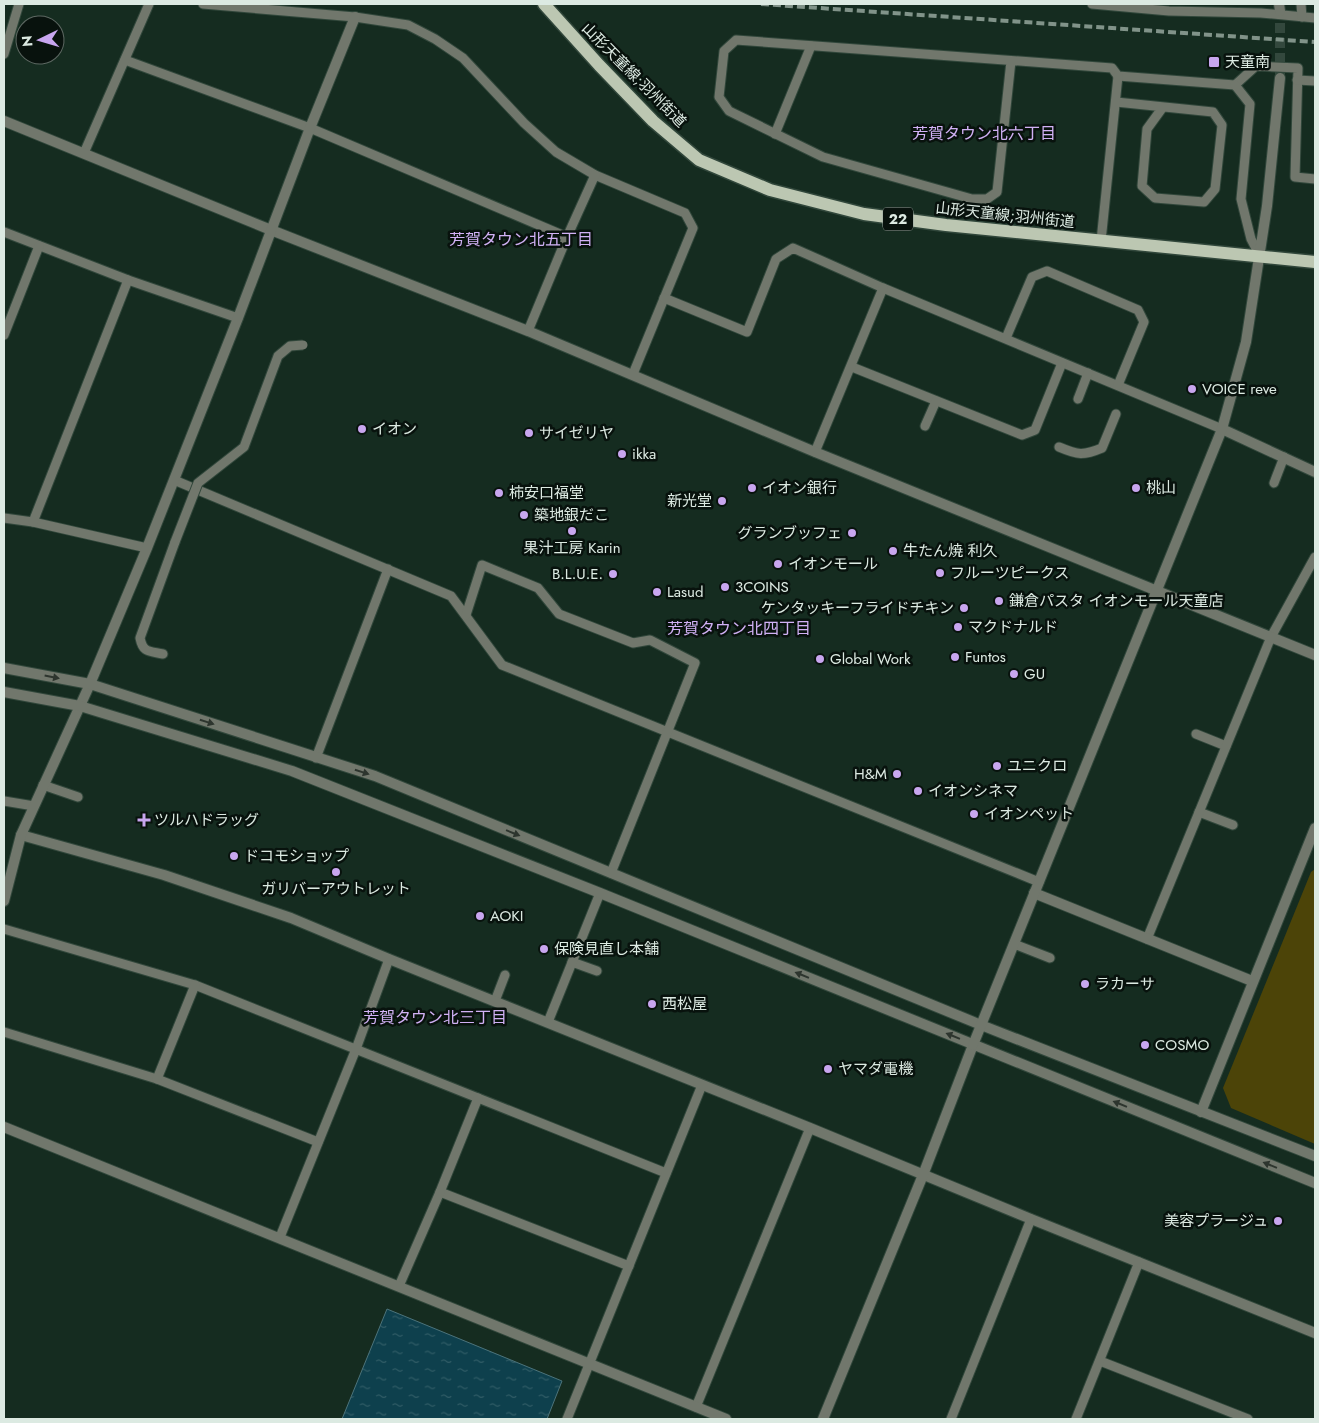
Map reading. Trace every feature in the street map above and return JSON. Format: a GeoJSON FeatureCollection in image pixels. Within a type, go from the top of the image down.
{"type":"FeatureCollection","features":[{"type":"Feature","properties":{"kind":"main road","name":"山形天童線;羽州街道"},"geometry":{"type":"LineString","coordinates":[[548,8],[653,121],[699,160],[770,190],[864,214],[955,226],[1315,262]]}},
{"type":"Feature","properties":{"kind":"street"},"geometry":{"type":"LineString","coordinates":[[4,898],[21,835],[90,684],[147,548],[355,17]]}},
{"type":"Feature","properties":{"kind":"street"},"geometry":{"type":"LineString","coordinates":[[823,1419],[923,1175],[981,1025],[1222,429],[1246,342],[1267,206],[1280,78]]}},
{"type":"Feature","properties":{"kind":"street"},"geometry":{"type":"LineString","coordinates":[[4,121],[271,230],[528,331],[815,452],[1315,655]]}},
{"type":"Feature","properties":{"kind":"street"},"geometry":{"type":"LineString","coordinates":[[1222,429],[1315,472]]}},
{"type":"Feature","properties":{"kind":"street"},"geometry":{"type":"LineString","coordinates":[[4,668],[90,684],[375,776],[981,1025],[1315,1156]]}},
{"type":"Feature","properties":{"kind":"street"},"geometry":{"type":"LineString","coordinates":[[4,692],[80,706],[292,771],[600,892],[1315,1183]]}},
{"type":"Feature","properties":{"kind":"street"},"geometry":{"type":"LineString","coordinates":[[1201,1112],[1315,828]]}},
{"type":"Feature","properties":{"kind":"street"},"geometry":{"type":"LineString","coordinates":[[21,835],[173,878],[291,918],[1315,1333]]}},
{"type":"Feature","properties":{"kind":"street"},"geometry":{"type":"LineString","coordinates":[[1034,893],[1252,982]]}},
{"type":"Feature","properties":{"kind":"street"},"geometry":{"type":"LineString","coordinates":[[4,1127],[280,1237],[726,1419]]}},
{"type":"Feature","properties":{"kind":"lane"},"geometry":{"type":"LineString","coordinates":[[4,54],[19,4]]}},
{"type":"Feature","properties":{"kind":"lane"},"geometry":{"type":"LineString","coordinates":[[84,153],[149,4]]}},
{"type":"Feature","properties":{"kind":"lane"},"geometry":{"type":"LineString","coordinates":[[203,4],[355,17],[408,26],[435,39],[463,58],[524,124],[556,152],[595,176],[685,213],[693,228],[633,374]]}},
{"type":"Feature","properties":{"kind":"lane"},"geometry":{"type":"LineString","coordinates":[[1092,4],[1260,8],[1315,18]]}},
{"type":"Feature","properties":{"kind":"lane"},"geometry":{"type":"LineString","coordinates":[[1301,4],[1302,17]]}},
{"type":"Feature","properties":{"kind":"lane"},"geometry":{"type":"LineString","coordinates":[[1011,61],[997,192],[987,199],[972,199],[823,157],[729,112],[719,96],[724,51],[736,40],[1112,68],[1118,76],[1101,241]]}},
{"type":"Feature","properties":{"kind":"lane"},"geometry":{"type":"LineString","coordinates":[[775,134],[811,46]]}},
{"type":"Feature","properties":{"kind":"lane"},"geometry":{"type":"LineString","coordinates":[[125,60],[310,128],[566,237]]}},
{"type":"Feature","properties":{"kind":"lane"},"geometry":{"type":"LineString","coordinates":[[1118,76],[1234,85],[1256,66],[1298,68],[1295,177],[1315,179]]}},
{"type":"Feature","properties":{"kind":"lane"},"geometry":{"type":"LineString","coordinates":[[1297,80],[1315,81]]}},
{"type":"Feature","properties":{"kind":"lane"},"geometry":{"type":"LineString","coordinates":[[1234,85],[1250,104],[1241,199],[1251,239],[1260,256]]}},
{"type":"Feature","properties":{"kind":"lane"},"geometry":{"type":"LineString","coordinates":[[1116,102],[1213,112],[1222,125],[1215,189],[1204,202],[1155,198],[1142,186],[1147,129],[1162,107]]}},
{"type":"Feature","properties":{"kind":"lane"},"geometry":{"type":"LineString","coordinates":[[528,331],[566,237],[595,176]]}},
{"type":"Feature","properties":{"kind":"lane"},"geometry":{"type":"LineString","coordinates":[[4,232],[128,280],[238,318]]}},
{"type":"Feature","properties":{"kind":"lane"},"geometry":{"type":"LineString","coordinates":[[4,335],[40,246]]}},
{"type":"Feature","properties":{"kind":"lane"},"geometry":{"type":"LineString","coordinates":[[664,298],[746,332],[776,259],[793,248],[1222,429]]}},
{"type":"Feature","properties":{"kind":"lane"},"geometry":{"type":"LineString","coordinates":[[1006,338],[1032,277],[1047,271],[1138,310],[1144,322],[1118,385]]}},
{"type":"Feature","properties":{"kind":"lane"},"geometry":{"type":"LineString","coordinates":[[33,522],[128,280]]}},
{"type":"Feature","properties":{"kind":"lane"},"geometry":{"type":"LineString","coordinates":[[815,452],[884,288]]}},
{"type":"Feature","properties":{"kind":"lane"},"geometry":{"type":"LineString","coordinates":[[163,654],[146,651],[142,647],[140,638],[198,483],[244,447],[278,356],[290,346],[303,345]]}},
{"type":"Feature","properties":{"kind":"lane"},"geometry":{"type":"LineString","coordinates":[[852,367],[1022,435],[1035,430],[1062,363]]}},
{"type":"Feature","properties":{"kind":"lane"},"geometry":{"type":"LineString","coordinates":[[1078,399],[1088,373]]}},
{"type":"Feature","properties":{"kind":"lane"},"geometry":{"type":"LineString","coordinates":[[925,426],[936,401]]}},
{"type":"Feature","properties":{"kind":"lane"},"geometry":{"type":"LineString","coordinates":[[1059,447],[1076,454],[1088,453],[1102,448],[1116,414]]}},
{"type":"Feature","properties":{"kind":"lane"},"geometry":{"type":"LineString","coordinates":[[1274,483],[1284,457]]}},
{"type":"Feature","properties":{"kind":"lane"},"geometry":{"type":"LineString","coordinates":[[174,480],[451,596],[502,665],[1039,882]]}},
{"type":"Feature","properties":{"kind":"lane"},"geometry":{"type":"LineString","coordinates":[[4,518],[33,522],[147,548]]}},
{"type":"Feature","properties":{"kind":"lane"},"geometry":{"type":"LineString","coordinates":[[1147,938],[1271,637],[1315,557]]}},
{"type":"Feature","properties":{"kind":"lane"},"geometry":{"type":"LineString","coordinates":[[466,615],[482,565],[538,588],[559,614],[633,643],[650,640],[695,663],[611,873]]}},
{"type":"Feature","properties":{"kind":"lane"},"geometry":{"type":"LineString","coordinates":[[316,758],[388,569]]}},
{"type":"Feature","properties":{"kind":"lane"},"geometry":{"type":"LineString","coordinates":[[1196,734],[1226,746]]}},
{"type":"Feature","properties":{"kind":"lane"},"geometry":{"type":"LineString","coordinates":[[43,785],[78,797]]}},
{"type":"Feature","properties":{"kind":"lane"},"geometry":{"type":"LineString","coordinates":[[4,802],[34,806]]}},
{"type":"Feature","properties":{"kind":"lane"},"geometry":{"type":"LineString","coordinates":[[1199,812],[1233,826]]}},
{"type":"Feature","properties":{"kind":"lane"},"geometry":{"type":"LineString","coordinates":[[548,1022],[600,892]]}},
{"type":"Feature","properties":{"kind":"lane"},"geometry":{"type":"LineString","coordinates":[[4,929],[194,985],[666,1173]]}},
{"type":"Feature","properties":{"kind":"lane"},"geometry":{"type":"LineString","coordinates":[[1014,944],[1050,958]]}},
{"type":"Feature","properties":{"kind":"lane"},"geometry":{"type":"LineString","coordinates":[[280,1237],[390,959]]}},
{"type":"Feature","properties":{"kind":"lane"},"geometry":{"type":"LineString","coordinates":[[572,962],[597,972]]}},
{"type":"Feature","properties":{"kind":"lane"},"geometry":{"type":"LineString","coordinates":[[495,1002],[505,975]]}},
{"type":"Feature","properties":{"kind":"lane"},"geometry":{"type":"LineString","coordinates":[[157,1079],[194,985]]}},
{"type":"Feature","properties":{"kind":"lane"},"geometry":{"type":"LineString","coordinates":[[4,1032],[157,1079],[318,1142]]}},
{"type":"Feature","properties":{"kind":"lane"},"geometry":{"type":"LineString","coordinates":[[567,1419],[702,1085]]}},
{"type":"Feature","properties":{"kind":"lane"},"geometry":{"type":"LineString","coordinates":[[399,1286],[478,1098]]}},
{"type":"Feature","properties":{"kind":"lane"},"geometry":{"type":"LineString","coordinates":[[696,1407],[810,1128]]}},
{"type":"Feature","properties":{"kind":"lane"},"geometry":{"type":"LineString","coordinates":[[440,1192],[629,1266]]}},
{"type":"Feature","properties":{"kind":"lane"},"geometry":{"type":"LineString","coordinates":[[951,1419],[1031,1219]]}},
{"type":"Feature","properties":{"kind":"lane"},"geometry":{"type":"LineString","coordinates":[[1076,1419],[1139,1262]]}},
{"type":"Feature","properties":{"kind":"lane"},"geometry":{"type":"LineString","coordinates":[[1100,1361],[1248,1419]]}},
{"type":"Feature","properties":{"kind":"shaded area"},"geometry":{"type":"Polygon","coordinates":[[[1315,869],[1315,1144],[1231,1108],[1223,1088],[1311,872],[1315,869]]]}},
{"type":"Feature","properties":{"kind":"water"},"geometry":{"type":"Polygon","coordinates":[[[387,1309],[562,1381],[547,1419],[342,1419],[387,1309]]]}},
{"type":"Feature","properties":{"kind":"tunnel"},"geometry":{"type":"LineString","coordinates":[[1280,11],[1280,78]]}},
{"type":"Feature","properties":{"kind":"railway"},"geometry":{"type":"LineString","coordinates":[[761,4],[1315,42]]}},
{"type":"Feature","properties":{"kind":"place","name":"天童南"},"geometry":{"type":"Point","coordinates":[1214,62]}},
{"type":"Feature","properties":{"kind":"place","name":"VOICE reve"},"geometry":{"type":"Point","coordinates":[1192,389]}},
{"type":"Feature","properties":{"kind":"place","name":"イオン"},"geometry":{"type":"Point","coordinates":[362,429]}},
{"type":"Feature","properties":{"kind":"place","name":"サイゼリヤ"},"geometry":{"type":"Point","coordinates":[529,433]}},
{"type":"Feature","properties":{"kind":"place","name":"ikka"},"geometry":{"type":"Point","coordinates":[622,454]}},
{"type":"Feature","properties":{"kind":"place","name":"イオン銀行"},"geometry":{"type":"Point","coordinates":[752,488]}},
{"type":"Feature","properties":{"kind":"place","name":"桃山"},"geometry":{"type":"Point","coordinates":[1136,488]}},
{"type":"Feature","properties":{"kind":"place","name":"柿安口福堂"},"geometry":{"type":"Point","coordinates":[499,493]}},
{"type":"Feature","properties":{"kind":"place","name":"新光堂"},"geometry":{"type":"Point","coordinates":[722,501]}},
{"type":"Feature","properties":{"kind":"place","name":"築地銀だこ"},"geometry":{"type":"Point","coordinates":[524,515]}},
{"type":"Feature","properties":{"kind":"place","name":"果汁工房 Karin"},"geometry":{"type":"Point","coordinates":[572,531]}},
{"type":"Feature","properties":{"kind":"place","name":"グランブッフェ"},"geometry":{"type":"Point","coordinates":[852,533]}},
{"type":"Feature","properties":{"kind":"place","name":"牛たん焼 利久"},"geometry":{"type":"Point","coordinates":[893,551]}},
{"type":"Feature","properties":{"kind":"place","name":"イオンモール"},"geometry":{"type":"Point","coordinates":[778,564]}},
{"type":"Feature","properties":{"kind":"place","name":"フルーツピークス"},"geometry":{"type":"Point","coordinates":[940,573]}},
{"type":"Feature","properties":{"kind":"place","name":"B.L.U.E."},"geometry":{"type":"Point","coordinates":[613,574]}},
{"type":"Feature","properties":{"kind":"place","name":"3COINS"},"geometry":{"type":"Point","coordinates":[725,587]}},
{"type":"Feature","properties":{"kind":"place","name":"Lasud"},"geometry":{"type":"Point","coordinates":[657,592]}},
{"type":"Feature","properties":{"kind":"place","name":"鎌倉パスタ イオンモール天童店"},"geometry":{"type":"Point","coordinates":[999,601]}},
{"type":"Feature","properties":{"kind":"place","name":"ケンタッキーフライドチキン"},"geometry":{"type":"Point","coordinates":[964,608]}},
{"type":"Feature","properties":{"kind":"place","name":"マクドナルド"},"geometry":{"type":"Point","coordinates":[958,627]}},
{"type":"Feature","properties":{"kind":"place","name":"Funtos"},"geometry":{"type":"Point","coordinates":[955,657]}},
{"type":"Feature","properties":{"kind":"place","name":"Global Work"},"geometry":{"type":"Point","coordinates":[820,659]}},
{"type":"Feature","properties":{"kind":"place","name":"GU"},"geometry":{"type":"Point","coordinates":[1014,674]}},
{"type":"Feature","properties":{"kind":"place","name":"ユニクロ"},"geometry":{"type":"Point","coordinates":[997,766]}},
{"type":"Feature","properties":{"kind":"place","name":"H&M"},"geometry":{"type":"Point","coordinates":[897,774]}},
{"type":"Feature","properties":{"kind":"place","name":"イオンシネマ"},"geometry":{"type":"Point","coordinates":[918,791]}},
{"type":"Feature","properties":{"kind":"place","name":"イオンペット"},"geometry":{"type":"Point","coordinates":[974,814]}},
{"type":"Feature","properties":{"kind":"place","name":"ツルハドラッグ"},"geometry":{"type":"Point","coordinates":[144,820]}},
{"type":"Feature","properties":{"kind":"place","name":"ドコモショップ"},"geometry":{"type":"Point","coordinates":[234,856]}},
{"type":"Feature","properties":{"kind":"place","name":"ガリバーアウトレット"},"geometry":{"type":"Point","coordinates":[336,872]}},
{"type":"Feature","properties":{"kind":"place","name":"AOKI"},"geometry":{"type":"Point","coordinates":[480,916]}},
{"type":"Feature","properties":{"kind":"place","name":"保険見直し本舗"},"geometry":{"type":"Point","coordinates":[544,949]}},
{"type":"Feature","properties":{"kind":"place","name":"ラカーサ"},"geometry":{"type":"Point","coordinates":[1085,984]}},
{"type":"Feature","properties":{"kind":"place","name":"西松屋"},"geometry":{"type":"Point","coordinates":[652,1004]}},
{"type":"Feature","properties":{"kind":"place","name":"COSMO"},"geometry":{"type":"Point","coordinates":[1145,1045]}},
{"type":"Feature","properties":{"kind":"place","name":"ヤマダ電機"},"geometry":{"type":"Point","coordinates":[828,1069]}},
{"type":"Feature","properties":{"kind":"place","name":"美容プラージュ"},"geometry":{"type":"Point","coordinates":[1278,1221]}},
{"type":"Feature","properties":{"kind":"district","name":"芳賀タウン北六丁目"},"geometry":{"type":"Point","coordinates":[984,133]}},
{"type":"Feature","properties":{"kind":"district","name":"芳賀タウン北五丁目"},"geometry":{"type":"Point","coordinates":[521,239]}},
{"type":"Feature","properties":{"kind":"district","name":"芳賀タウン北四丁目"},"geometry":{"type":"Point","coordinates":[739,628]}},
{"type":"Feature","properties":{"kind":"district","name":"芳賀タウン北三丁目"},"geometry":{"type":"Point","coordinates":[435,1017]}}]}
